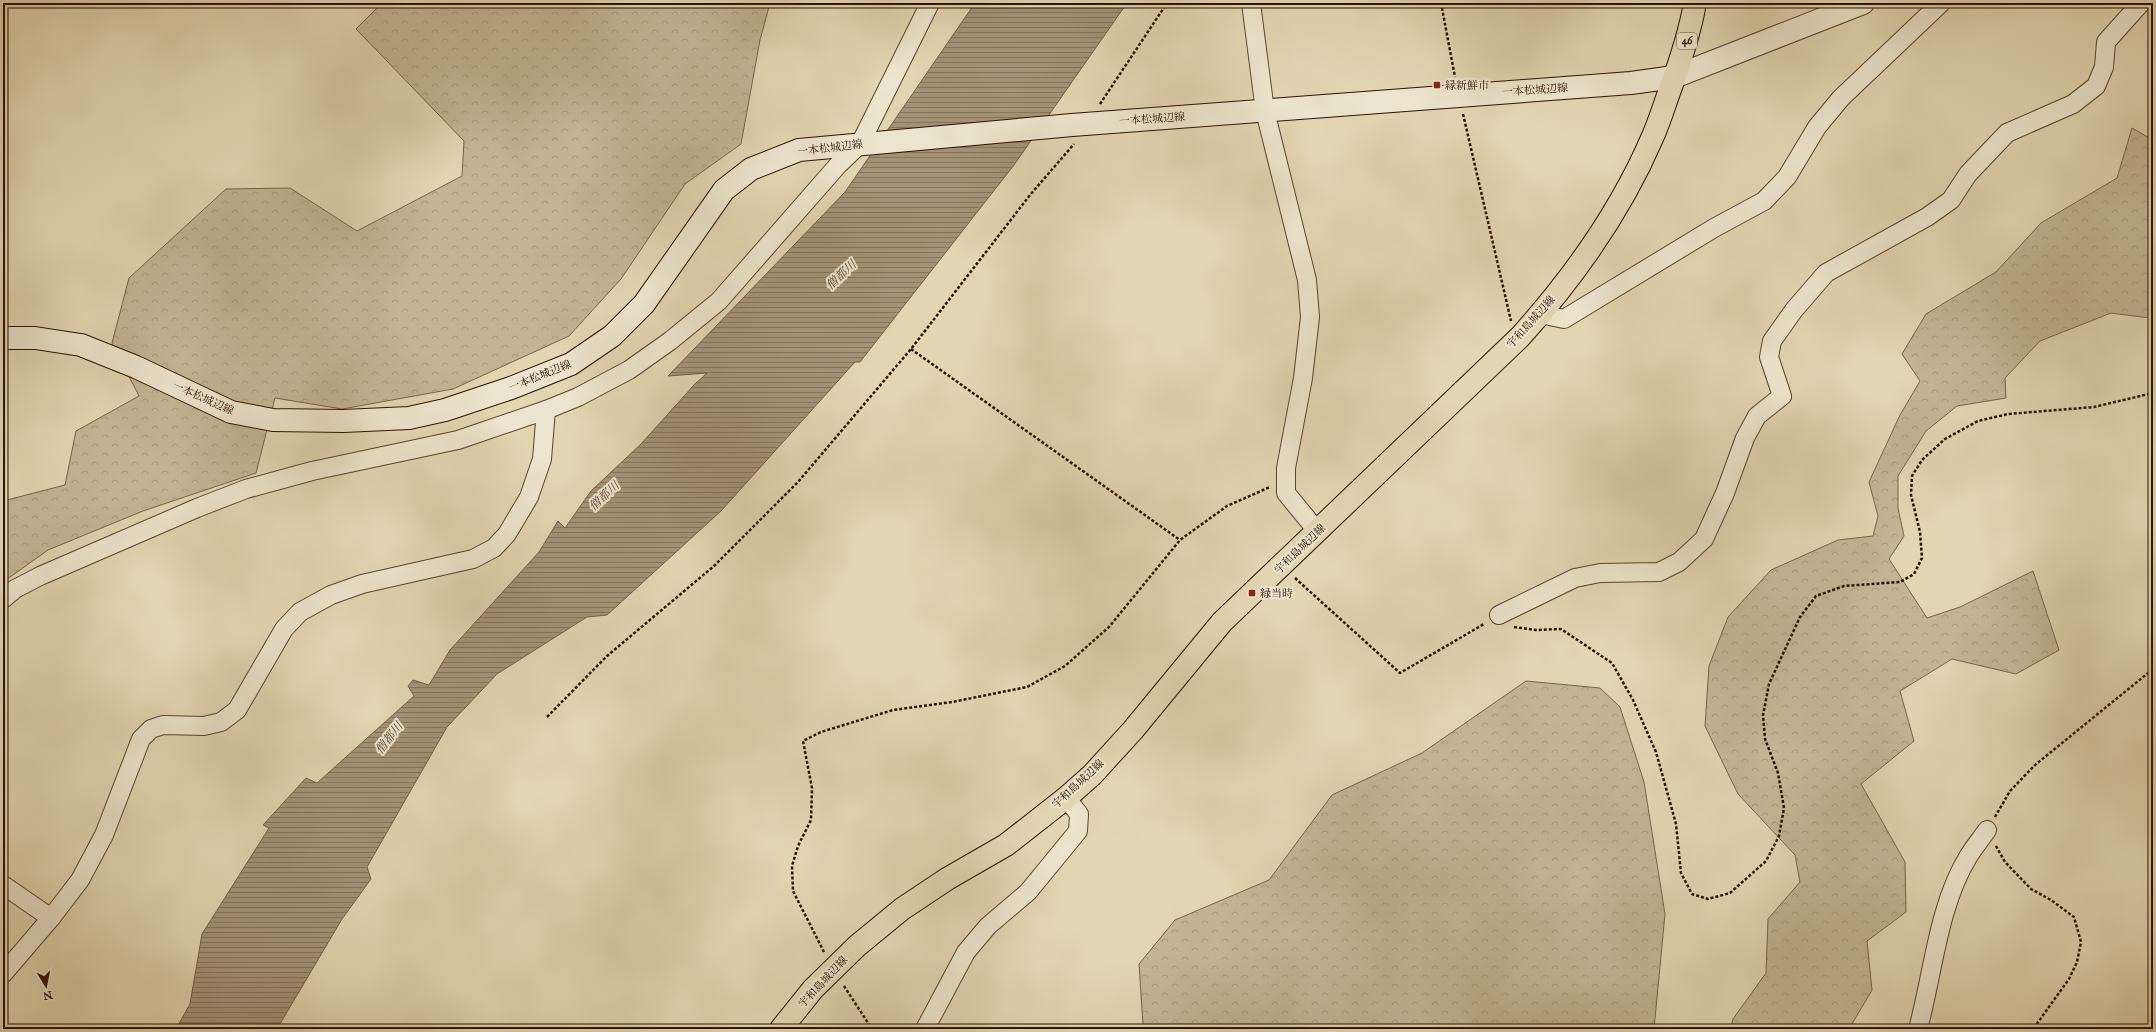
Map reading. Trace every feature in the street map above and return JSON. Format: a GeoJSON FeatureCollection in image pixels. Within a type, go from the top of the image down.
{"type":"FeatureCollection","features":[{"type":"Feature","properties":{"kind":"main road","name":"宇和島城辺線"},"geometry":{"type":"LineString","coordinates":[[781,1029],[814,989],[857,946],[902,909],[947,879],[1006,845],[1066,798],[1092,775],[1133,730],[1222,622],[1318,532],[1520,337],[1540,314],[1594,244],[1628,188],[1654,135],[1689,34],[1695,3]]}},
{"type":"Feature","properties":{"kind":"main road","name":"一本松城辺線"},"geometry":{"type":"LineString","coordinates":[[3,338],[35,338],[81,345],[136,367],[232,412],[273,420],[343,421],[409,418],[445,410],[511,388],[571,364],[612,336],[644,304],[724,190],[751,169],[799,150],[1080,124],[1631,83],[1674,77],[1863,3]]}},
{"type":"Feature","properties":{"kind":"street"},"geometry":{"type":"LineString","coordinates":[[3,599],[15,589],[40,576],[196,508],[246,490],[312,471],[458,440],[546,410],[578,397],[629,370],[670,341],[719,301],[838,165],[860,144],[930,3]]}},
{"type":"Feature","properties":{"kind":"street"},"geometry":{"type":"LineString","coordinates":[[1252,3],[1265,111],[1307,280],[1310,317],[1303,378],[1286,468],[1286,494],[1318,532]]}},
{"type":"Feature","properties":{"kind":"street"},"geometry":{"type":"LineString","coordinates":[[1540,314],[1564,319],[1714,228],[1764,201],[1787,177],[1817,127],[1841,98],[1941,3]]}},
{"type":"Feature","properties":{"kind":"street"},"geometry":{"type":"LineString","coordinates":[[1500,615],[1575,578],[1600,573],[1659,572],[1679,562],[1704,539],[1725,493],[1745,438],[1757,416],[1782,396],[1769,357],[1772,342],[1794,310],[1826,273],[1927,217],[1951,200],[1968,174],[2007,133],[2073,104],[2096,86],[2104,67],[2106,42],[2144,6]]}},
{"type":"Feature","properties":{"kind":"street"},"geometry":{"type":"LineString","coordinates":[[3,974],[80,880],[104,835],[141,739],[151,729],[163,725],[204,726],[221,722],[237,710],[284,629],[300,612],[331,595],[362,584],[473,559],[494,548],[508,534],[529,497],[542,459],[546,410]]}},
{"type":"Feature","properties":{"kind":"street"},"geometry":{"type":"LineString","coordinates":[[925,1029],[966,952],[988,926],[1028,892],[1078,831],[1079,814],[1066,798]]}},
{"type":"Feature","properties":{"kind":"street"},"geometry":{"type":"LineString","coordinates":[[1918,1029],[1938,937],[1951,896],[1968,858],[1987,830]]}},
{"type":"Feature","properties":{"kind":"street"},"geometry":{"type":"LineString","coordinates":[[3,886],[50,918]]}},
{"type":"Feature","properties":{"kind":"path"},"geometry":{"type":"LineString","coordinates":[[547,717],[607,656],[714,566],[793,487],[911,349],[1030,195],[1070,151],[1080,124],[1167,3]]}},
{"type":"Feature","properties":{"kind":"path"},"geometry":{"type":"LineString","coordinates":[[1441,3],[1459,96],[1509,317],[1520,337]]}},
{"type":"Feature","properties":{"kind":"path"},"geometry":{"type":"LineString","coordinates":[[911,349],[1180,540]]}},
{"type":"Feature","properties":{"kind":"path"},"geometry":{"type":"LineString","coordinates":[[1281,566],[1312,592],[1400,672],[1500,615],[1510,626],[1536,630],[1561,629],[1612,662],[1634,700],[1656,752],[1676,824],[1681,873],[1692,894],[1708,899],[1730,893],[1766,861],[1779,836],[1784,808],[1778,773],[1765,738],[1763,715],[1769,684],[1800,617],[1816,596],[1844,586],[1900,582],[1914,574],[1922,558],[1920,532],[1911,495],[1912,476],[1922,460],[1944,439],[1978,421],[2008,414],[2094,407],[2153,393]]}},
{"type":"Feature","properties":{"kind":"path"},"geometry":{"type":"LineString","coordinates":[[872,1029],[833,970],[802,914],[793,891],[792,866],[798,846],[811,820],[812,788],[804,741],[821,732],[893,710],[952,702],[1027,688],[1065,666],[1109,627],[1180,540],[1227,506],[1263,489],[1286,483]]}},
{"type":"Feature","properties":{"kind":"path"},"geometry":{"type":"LineString","coordinates":[[2035,1029],[2036,1025],[2069,979],[2078,962],[2081,942],[2074,917],[2051,900],[2031,889],[2004,862],[1987,830],[2010,792],[2035,765],[2153,669]]}},
{"type":"Feature","properties":{"kind":"green space"},"geometry":{"type":"Polygon","coordinates":[[[382,3],[770,3],[760,40],[741,144],[685,184],[621,279],[569,336],[453,389],[342,409],[275,398],[256,473],[143,511],[48,550],[3,582],[3,501],[65,485],[76,431],[139,396],[112,343],[129,278],[226,189],[290,188],[357,231],[462,176],[464,141],[356,29],[382,3]]]}},
{"type":"Feature","properties":{"kind":"green space"},"geometry":{"type":"Polygon","coordinates":[[[2132,128],[2153,140],[2153,315],[2150,318],[2111,313],[2040,341],[2005,378],[2006,398],[1957,406],[1926,431],[1898,476],[1898,508],[1904,536],[1889,559],[1927,618],[1960,607],[2033,571],[2059,650],[2016,674],[1952,659],[1900,691],[1914,741],[1861,784],[1905,862],[1906,912],[1867,941],[1872,990],[1849,1029],[1730,1029],[1733,1019],[1766,973],[1768,919],[1800,882],[1795,855],[1738,794],[1705,726],[1709,666],[1728,617],[1771,570],[1838,540],[1873,536],[1878,516],[1869,482],[1900,415],[1920,381],[1902,354],[1926,314],[1996,272],[2041,223],[2117,178],[2132,128]]]}},
{"type":"Feature","properties":{"kind":"green space"},"geometry":{"type":"Polygon","coordinates":[[[1526,681],[1600,688],[1620,707],[1644,782],[1665,914],[1654,1029],[1137,1029],[1143,1025],[1139,964],[1175,920],[1269,880],[1332,795],[1422,753],[1526,681]]]}},
{"type":"Feature","properties":{"kind":"water","name":"僧都川"},"geometry":{"type":"Polygon","coordinates":[[[975,3],[1127,3],[1014,165],[860,362],[855,362],[721,511],[607,615],[587,617],[497,674],[447,727],[367,867],[371,879],[342,919],[277,1029],[176,1029],[190,1004],[202,934],[269,828],[263,825],[306,778],[317,783],[414,696],[408,686],[413,680],[429,685],[450,650],[539,552],[558,521],[565,528],[591,491],[641,444],[694,385],[707,373],[668,376],[845,192],[975,3]]]}},
{"type":"Feature","properties":{"kind":"place","name":"縁新鮮市"},"geometry":{"type":"Point","coordinates":[1437,85]}},
{"type":"Feature","properties":{"kind":"place","name":"緑当時"},"geometry":{"type":"Point","coordinates":[1252,593]}}]}
